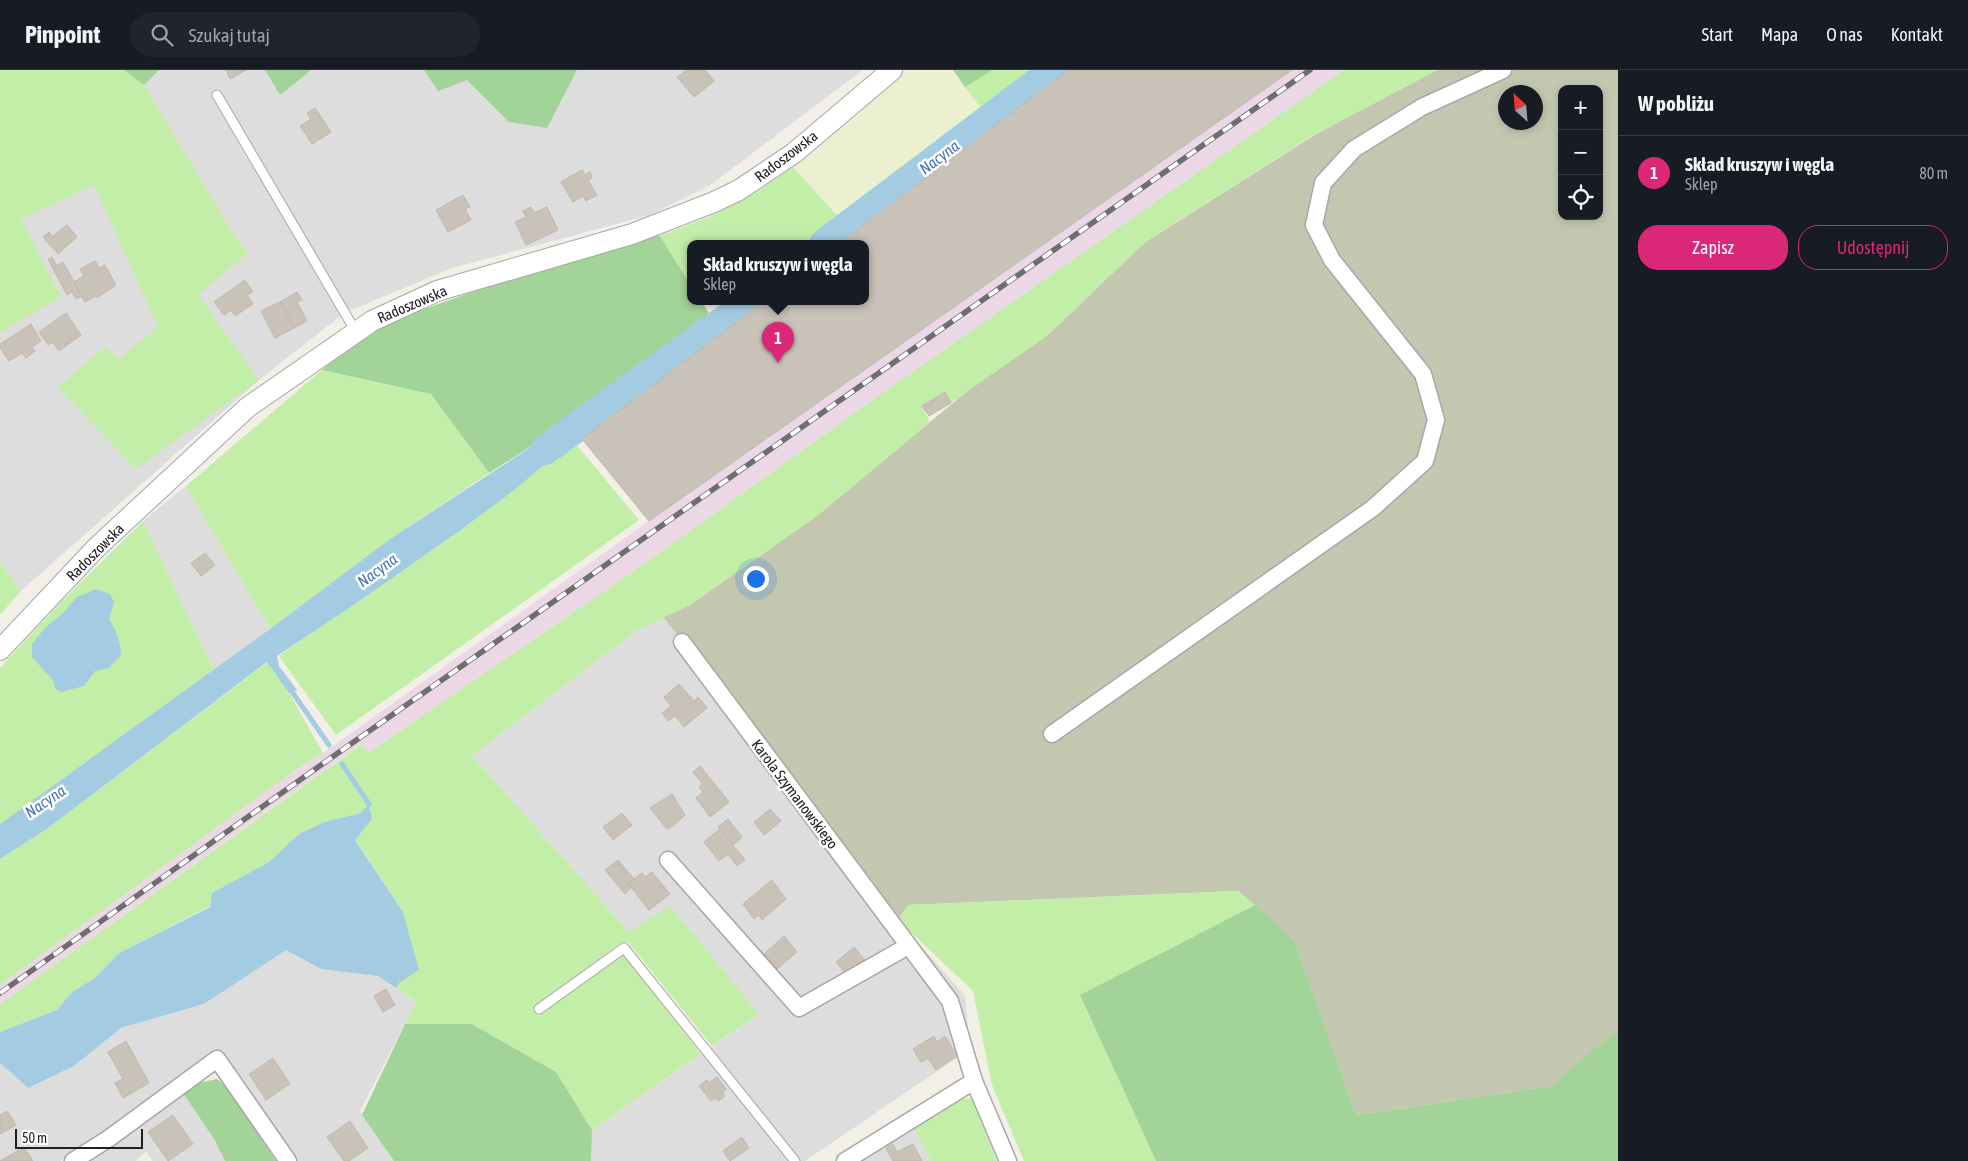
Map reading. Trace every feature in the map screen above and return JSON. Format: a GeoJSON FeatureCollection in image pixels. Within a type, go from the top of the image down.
{"type":"FeatureCollection","features":[{"type":"Feature","properties":{"kind":"street","name":"Radoszowska"},"geometry":{"type":"LineString","coordinates":[[0,650],[96,548],[248,407],[356,332],[386,313],[437,291],[632,234],[714,202],[739,190],[794,153],[892,70]]}},
{"type":"Feature","properties":{"kind":"street"},"geometry":{"type":"LineString","coordinates":[[1052,734],[1373,508],[1425,461],[1436,420],[1423,374],[1332,260],[1314,225],[1323,183],[1354,149],[1422,107],[1503,70]]}},
{"type":"Feature","properties":{"kind":"street","name":"Karola Szymanowskiego"},"geometry":{"type":"LineString","coordinates":[[682,642],[950,1001],[974,1081],[1008,1161]]}},
{"type":"Feature","properties":{"kind":"street"},"geometry":{"type":"LineString","coordinates":[[668,860],[800,1008],[908,946]]}},
{"type":"Feature","properties":{"kind":"street"},"geometry":{"type":"LineString","coordinates":[[73,1161],[217,1059],[288,1161]]}},
{"type":"Feature","properties":{"kind":"street"},"geometry":{"type":"LineString","coordinates":[[845,1161],[974,1081]]}},
{"type":"Feature","properties":{"kind":"lane"},"geometry":{"type":"LineString","coordinates":[[217,95],[356,332]]}},
{"type":"Feature","properties":{"kind":"lane"},"geometry":{"type":"LineString","coordinates":[[539,1009],[624,948],[795,1161]]}},
{"type":"Feature","properties":{"kind":"shaded area"},"geometry":{"type":"Polygon","coordinates":[[[0,70],[863,70],[709,186],[650,215],[452,268],[344,313],[259,380],[21,591],[0,562],[0,70]]]}},
{"type":"Feature","properties":{"kind":"shaded area"},"geometry":{"type":"Polygon","coordinates":[[[902,70],[953,70],[984,112],[843,222],[793,167],[902,70]]]}},
{"type":"Feature","properties":{"kind":"shaded area"},"geometry":{"type":"Polygon","coordinates":[[[1292,70],[1344,70],[874,399],[647,562],[368,753],[361,744],[0,1004],[0,985],[305,763],[323,753],[649,521],[1292,70]]]}},
{"type":"Feature","properties":{"kind":"shaded area"},"geometry":{"type":"Polygon","coordinates":[[[1437,70],[1618,70],[1618,1033],[1551,1086],[1356,1115],[1295,941],[1238,891],[908,905],[898,920],[663,617],[690,605],[818,515],[977,383],[1048,335],[1144,243],[1316,134],[1437,70]]]}},
{"type":"Feature","properties":{"kind":"shaded area"},"geometry":{"type":"Polygon","coordinates":[[[186,486],[270,629],[214,670],[143,521],[186,486]]]}},
{"type":"Feature","properties":{"kind":"shaded area"},"geometry":{"type":"Polygon","coordinates":[[[663,617],[898,920],[965,996],[972,1081],[960,1059],[955,1059],[805,1161],[591,1161],[592,1130],[759,1014],[629,932],[472,756],[637,630],[663,617]]]}},
{"type":"Feature","properties":{"kind":"shaded area"},"geometry":{"type":"Polygon","coordinates":[[[286,949],[378,976],[416,1002],[360,1111],[394,1161],[297,1161],[217,1050],[114,1125],[60,1161],[0,1161],[0,1063],[28,1088],[74,1066],[121,1028],[204,1004],[286,949]]]}},
{"type":"Feature","properties":{"kind":"shaded area"},"geometry":{"type":"Polygon","coordinates":[[[183,1093],[214,1139],[225,1161],[153,1161],[146,1152],[136,1161],[84,1161],[183,1093]]]}},
{"type":"Feature","properties":{"kind":"shaded area"},"geometry":{"type":"Polygon","coordinates":[[[912,1126],[932,1161],[859,1161],[912,1126]]]}},
{"type":"Feature","properties":{"kind":"green space"},"geometry":{"type":"Polygon","coordinates":[[[0,70],[124,70],[144,85],[236,238],[248,253],[198,295],[259,380],[136,469],[58,388],[106,346],[118,360],[158,327],[94,185],[21,219],[61,297],[0,332],[0,70]]]}},
{"type":"Feature","properties":{"kind":"green space"},"geometry":{"type":"Polygon","coordinates":[[[124,70],[159,70],[144,85],[124,70]]]}},
{"type":"Feature","properties":{"kind":"green space"},"geometry":{"type":"Polygon","coordinates":[[[265,70],[309,70],[310,71],[280,95],[265,70]]]}},
{"type":"Feature","properties":{"kind":"green space"},"geometry":{"type":"Polygon","coordinates":[[[424,70],[577,70],[547,128],[509,122],[467,80],[438,91],[424,70]]]}},
{"type":"Feature","properties":{"kind":"green space"},"geometry":{"type":"Polygon","coordinates":[[[953,70],[993,70],[965,87],[953,70]]]}},
{"type":"Feature","properties":{"kind":"green space"},"geometry":{"type":"Polygon","coordinates":[[[993,70],[1039,70],[984,112],[965,87],[993,70]]]}},
{"type":"Feature","properties":{"kind":"green space"},"geometry":{"type":"Polygon","coordinates":[[[1344,70],[1437,70],[1310,137],[1144,243],[1048,335],[951,403],[945,392],[922,406],[930,422],[818,515],[690,605],[637,630],[472,756],[629,932],[670,906],[759,1014],[712,1046],[628,942],[619,944],[533,1009],[538,1016],[623,953],[701,1054],[592,1130],[556,1072],[472,1024],[405,1024],[416,1002],[396,988],[400,982],[403,912],[355,839],[361,813],[324,822],[299,834],[269,862],[212,893],[210,906],[119,953],[95,978],[72,992],[57,1010],[0,1032],[0,1004],[362,744],[368,753],[647,562],[874,399],[1344,70]]]}},
{"type":"Feature","properties":{"kind":"green space"},"geometry":{"type":"Polygon","coordinates":[[[793,167],[843,222],[818,240],[687,240],[687,279],[659,236],[707,218],[760,190],[793,167]]]}},
{"type":"Feature","properties":{"kind":"green space"},"geometry":{"type":"Polygon","coordinates":[[[659,235],[687,279],[687,305],[704,305],[711,317],[574,419],[489,473],[431,394],[322,370],[355,341],[399,318],[529,272],[659,235]]]}},
{"type":"Feature","properties":{"kind":"green space"},"geometry":{"type":"Polygon","coordinates":[[[322,370],[431,394],[489,473],[390,539],[270,629],[186,486],[322,370]]]}},
{"type":"Feature","properties":{"kind":"green space"},"geometry":{"type":"Polygon","coordinates":[[[575,443],[639,520],[336,735],[279,656],[575,443]]]}},
{"type":"Feature","properties":{"kind":"green space"},"geometry":{"type":"Polygon","coordinates":[[[143,521],[214,670],[0,824],[0,668],[60,603],[143,521]]]}},
{"type":"Feature","properties":{"kind":"green space"},"geometry":{"type":"Polygon","coordinates":[[[0,562],[21,591],[0,615],[0,562]]]}},
{"type":"Feature","properties":{"kind":"green space"},"geometry":{"type":"Polygon","coordinates":[[[268,662],[289,693],[323,753],[305,763],[0,985],[0,859],[47,829],[268,662]]]}},
{"type":"Feature","properties":{"kind":"green space"},"geometry":{"type":"Polygon","coordinates":[[[1238,891],[1255,905],[1080,995],[1156,1161],[1024,1161],[992,1085],[973,991],[898,920],[908,905],[1238,891]]]}},
{"type":"Feature","properties":{"kind":"green space"},"geometry":{"type":"Polygon","coordinates":[[[1255,905],[1295,941],[1356,1115],[1551,1086],[1618,1030],[1618,1161],[1156,1161],[1080,995],[1255,905]]]}},
{"type":"Feature","properties":{"kind":"green space"},"geometry":{"type":"Polygon","coordinates":[[[405,1024],[472,1024],[556,1072],[592,1130],[591,1161],[394,1161],[362,1115],[405,1024]]]}},
{"type":"Feature","properties":{"kind":"green space"},"geometry":{"type":"Polygon","coordinates":[[[217,1079],[227,1087],[276,1161],[225,1161],[214,1139],[183,1093],[197,1083],[217,1079]]]}},
{"type":"Feature","properties":{"kind":"green space"},"geometry":{"type":"Polygon","coordinates":[[[971,1098],[997,1161],[932,1161],[912,1126],[956,1099],[971,1098]]]}},
{"type":"Feature","properties":{"kind":"water"},"geometry":{"type":"Polygon","coordinates":[[[574,419],[583,433],[509,494],[355,604],[277,656],[279,666],[297,690],[289,693],[267,662],[47,829],[0,859],[0,824],[270,629],[390,539],[574,419]]]}},
{"type":"Feature","properties":{"kind":"water"},"geometry":{"type":"Polygon","coordinates":[[[96,589],[110,594],[114,602],[109,619],[120,645],[121,655],[109,668],[95,671],[84,686],[61,692],[56,689],[52,679],[32,657],[32,644],[45,628],[62,614],[77,597],[96,589]]]}},
{"type":"Feature","properties":{"kind":"water"},"geometry":{"type":"Polygon","coordinates":[[[369,804],[372,819],[355,840],[403,912],[419,970],[400,982],[396,988],[378,976],[321,969],[286,950],[204,1004],[121,1028],[74,1066],[28,1088],[0,1063],[0,1032],[57,1010],[72,992],[95,978],[119,953],[210,907],[212,893],[269,862],[299,834],[324,822],[361,813],[369,804]]]}},
{"type":"Feature","properties":{"kind":"building"},"geometry":{"type":"Polygon","coordinates":[[[226,70],[246,70],[230,79],[226,70]]]}},
{"type":"Feature","properties":{"kind":"building"},"geometry":{"type":"Polygon","coordinates":[[[686,70],[705,70],[714,81],[694,97],[677,77],[686,70]]]}},
{"type":"Feature","properties":{"kind":"building"},"geometry":{"type":"Polygon","coordinates":[[[1069,70],[1292,70],[649,521],[582,439],[759,305],[869,305],[869,240],[843,240],[1069,70]]]}},
{"type":"Feature","properties":{"kind":"building"},"geometry":{"type":"Polygon","coordinates":[[[315,108],[331,132],[312,144],[300,126],[311,119],[307,113],[315,108]]]}},
{"type":"Feature","properties":{"kind":"building"},"geometry":{"type":"Polygon","coordinates":[[[582,170],[585,175],[590,172],[592,178],[588,180],[597,195],[586,201],[583,196],[573,202],[561,182],[582,170]]]}},
{"type":"Feature","properties":{"kind":"building"},"geometry":{"type":"Polygon","coordinates":[[[463,195],[470,207],[465,209],[471,220],[448,232],[436,210],[463,195]]]}},
{"type":"Feature","properties":{"kind":"building"},"geometry":{"type":"Polygon","coordinates":[[[531,207],[534,213],[547,207],[558,230],[526,245],[515,222],[526,217],[523,211],[531,207]]]}},
{"type":"Feature","properties":{"kind":"building"},"geometry":{"type":"Polygon","coordinates":[[[67,225],[77,237],[58,254],[43,237],[49,232],[52,237],[67,225]]]}},
{"type":"Feature","properties":{"kind":"building"},"geometry":{"type":"Polygon","coordinates":[[[52,257],[57,266],[63,262],[82,296],[76,299],[72,292],[67,295],[48,259],[52,257]]]}},
{"type":"Feature","properties":{"kind":"building"},"geometry":{"type":"Polygon","coordinates":[[[95,261],[99,268],[105,265],[116,285],[97,298],[96,296],[85,302],[74,282],[84,276],[80,269],[95,261]]]}},
{"type":"Feature","properties":{"kind":"building"},"geometry":{"type":"Polygon","coordinates":[[[245,280],[253,292],[247,295],[253,304],[235,316],[231,310],[224,315],[214,302],[245,280]]]}},
{"type":"Feature","properties":{"kind":"building"},"geometry":{"type":"Polygon","coordinates":[[[297,292],[302,300],[297,302],[307,321],[294,328],[280,302],[297,292]]]}},
{"type":"Feature","properties":{"kind":"building"},"geometry":{"type":"Polygon","coordinates":[[[280,302],[294,328],[275,338],[261,311],[280,302]]]}},
{"type":"Feature","properties":{"kind":"building"},"geometry":{"type":"Polygon","coordinates":[[[66,313],[81,335],[59,351],[53,342],[48,345],[39,332],[66,313]]]}},
{"type":"Feature","properties":{"kind":"building"},"geometry":{"type":"Polygon","coordinates":[[[31,324],[41,341],[32,347],[35,351],[26,358],[22,353],[9,361],[0,348],[0,344],[31,324]]]}},
{"type":"Feature","properties":{"kind":"building"},"geometry":{"type":"Polygon","coordinates":[[[945,392],[951,403],[929,416],[922,406],[945,392]]]}},
{"type":"Feature","properties":{"kind":"building"},"geometry":{"type":"Polygon","coordinates":[[[205,553],[215,565],[201,576],[191,563],[205,553]]]}},
{"type":"Feature","properties":{"kind":"building"},"geometry":{"type":"Polygon","coordinates":[[[679,684],[694,701],[698,697],[707,708],[684,727],[675,716],[668,721],[662,713],[671,706],[664,697],[679,684]]]}},
{"type":"Feature","properties":{"kind":"building"},"geometry":{"type":"Polygon","coordinates":[[[700,766],[729,802],[710,817],[696,798],[703,792],[699,787],[703,784],[693,772],[700,766]]]}},
{"type":"Feature","properties":{"kind":"building"},"geometry":{"type":"Polygon","coordinates":[[[672,794],[685,815],[667,829],[650,808],[672,794]]]}},
{"type":"Feature","properties":{"kind":"building"},"geometry":{"type":"Polygon","coordinates":[[[770,809],[781,821],[764,835],[754,822],[770,809]]]}},
{"type":"Feature","properties":{"kind":"building"},"geometry":{"type":"Polygon","coordinates":[[[622,813],[632,825],[613,840],[603,827],[622,813]]]}},
{"type":"Feature","properties":{"kind":"building"},"geometry":{"type":"Polygon","coordinates":[[[728,819],[742,837],[733,845],[718,827],[728,819]]]}},
{"type":"Feature","properties":{"kind":"building"},"geometry":{"type":"Polygon","coordinates":[[[720,829],[745,860],[737,866],[728,854],[719,861],[704,842],[720,829]]]}},
{"type":"Feature","properties":{"kind":"building"},"geometry":{"type":"Polygon","coordinates":[[[618,860],[634,879],[628,883],[631,888],[625,894],[605,870],[618,860]]]}},
{"type":"Feature","properties":{"kind":"building"},"geometry":{"type":"Polygon","coordinates":[[[652,872],[670,894],[649,910],[628,883],[642,873],[645,877],[652,872]]]}},
{"type":"Feature","properties":{"kind":"building"},"geometry":{"type":"Polygon","coordinates":[[[772,880],[786,899],[762,920],[759,915],[754,919],[743,904],[772,880]]]}},
{"type":"Feature","properties":{"kind":"building"},"geometry":{"type":"Polygon","coordinates":[[[784,936],[797,952],[777,969],[764,954],[784,936]]]}},
{"type":"Feature","properties":{"kind":"building"},"geometry":{"type":"Polygon","coordinates":[[[854,947],[869,965],[851,980],[836,962],[854,947]]]}},
{"type":"Feature","properties":{"kind":"building"},"geometry":{"type":"Polygon","coordinates":[[[386,989],[395,1005],[383,1012],[374,996],[386,989]]]}},
{"type":"Feature","properties":{"kind":"building"},"geometry":{"type":"Polygon","coordinates":[[[934,1036],[937,1042],[945,1036],[957,1056],[936,1070],[928,1058],[921,1062],[913,1049],[934,1036]]]}},
{"type":"Feature","properties":{"kind":"building"},"geometry":{"type":"Polygon","coordinates":[[[126,1041],[149,1083],[123,1098],[115,1083],[123,1079],[108,1052],[126,1041]]]}},
{"type":"Feature","properties":{"kind":"building"},"geometry":{"type":"Polygon","coordinates":[[[273,1058],[290,1084],[266,1100],[249,1074],[273,1058]]]}},
{"type":"Feature","properties":{"kind":"building"},"geometry":{"type":"Polygon","coordinates":[[[717,1077],[726,1089],[722,1092],[725,1096],[719,1101],[715,1098],[711,1101],[699,1086],[707,1080],[709,1083],[717,1077]]]}},
{"type":"Feature","properties":{"kind":"building"},"geometry":{"type":"Polygon","coordinates":[[[7,1111],[16,1125],[0,1134],[0,1115],[7,1111]]]}},
{"type":"Feature","properties":{"kind":"building"},"geometry":{"type":"Polygon","coordinates":[[[173,1115],[193,1144],[168,1161],[148,1132],[173,1115]]]}},
{"type":"Feature","properties":{"kind":"building"},"geometry":{"type":"Polygon","coordinates":[[[350,1121],[368,1148],[349,1161],[344,1161],[327,1137],[350,1121]]]}},
{"type":"Feature","properties":{"kind":"building"},"geometry":{"type":"Polygon","coordinates":[[[742,1137],[749,1148],[730,1161],[723,1151],[742,1137]]]}},
{"type":"Feature","properties":{"kind":"building"},"geometry":{"type":"Polygon","coordinates":[[[893,1144],[897,1152],[913,1144],[922,1161],[893,1161],[886,1148],[893,1144]]]}},
{"type":"Feature","properties":{"kind":"building"},"geometry":{"type":"Polygon","coordinates":[[[24,1147],[33,1161],[0,1161],[24,1147]]]}},
{"type":"Feature","properties":{"kind":"waterway","name":"Nacyna"},"geometry":{"type":"LineString","coordinates":[[829,240],[1054,70]]}},
{"type":"Feature","properties":{"kind":"waterway","name":"Nacyna"},"geometry":{"type":"LineString","coordinates":[[545,450],[746,305]]}},
{"type":"Feature","properties":{"kind":"waterway"},"geometry":{"type":"LineString","coordinates":[[288,686],[329,745]]}},
{"type":"Feature","properties":{"kind":"waterway"},"geometry":{"type":"LineString","coordinates":[[342,764],[369,804]]}},
{"type":"Feature","properties":{"kind":"railway"},"geometry":{"type":"LineString","coordinates":[[0,993],[328,760],[1310,70]]}},
{"type":"Feature","properties":{"kind":"place","name":"Skład kruszyw i węgla"},"geometry":{"type":"Point","coordinates":[778,363]}}]}
